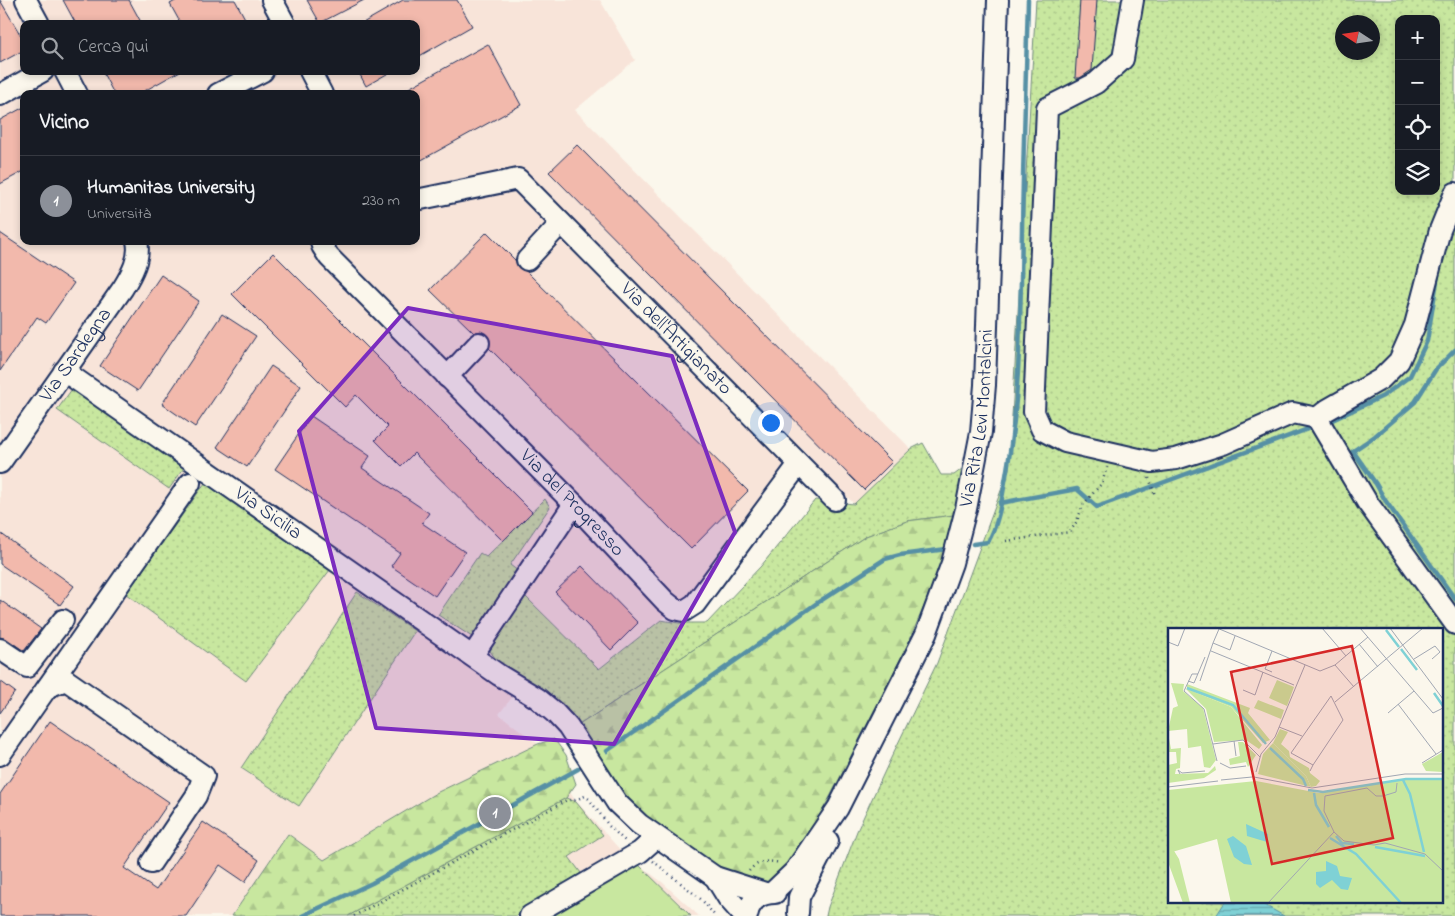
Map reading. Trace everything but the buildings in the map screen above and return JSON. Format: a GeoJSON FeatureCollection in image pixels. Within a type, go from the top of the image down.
{"type":"FeatureCollection","features":[{"type":"Feature","properties":{"kind":"street"},"geometry":{"type":"LineString","coordinates":[[26,0],[37,20]]}},
{"type":"Feature","properties":{"kind":"street"},"geometry":{"type":"LineString","coordinates":[[272,0],[283,20]]}},
{"type":"Feature","properties":{"kind":"street","name":"Via Rita Levi Montalcini"},"geometry":{"type":"LineString","coordinates":[[745,916],[757,897],[769,893],[795,871],[838,808],[926,634],[949,571],[966,509],[981,432],[985,385],[998,0]]}},
{"type":"Feature","properties":{"kind":"street"},"geometry":{"type":"LineString","coordinates":[[1133,0],[1123,59],[1096,83],[1047,108],[1034,412],[1042,430],[1065,442],[1110,454],[1152,462],[1176,459],[1223,444],[1294,413],[1317,418],[1367,502],[1455,624]]}},
{"type":"Feature","properties":{"kind":"street"},"geometry":{"type":"LineString","coordinates":[[0,95],[36,75]]}},
{"type":"Feature","properties":{"kind":"street"},"geometry":{"type":"LineString","coordinates":[[66,75],[75,90]]}},
{"type":"Feature","properties":{"kind":"street"},"geometry":{"type":"LineString","coordinates":[[226,90],[254,75]]}},
{"type":"Feature","properties":{"kind":"street"},"geometry":{"type":"LineString","coordinates":[[312,75],[320,90]]}},
{"type":"Feature","properties":{"kind":"street","name":"Via dell'Artigianato"},"geometry":{"type":"LineString","coordinates":[[420,199],[518,179],[835,500]]}},
{"type":"Feature","properties":{"kind":"street"},"geometry":{"type":"LineString","coordinates":[[1317,418],[1326,410],[1381,380],[1398,361],[1415,326],[1440,230],[1455,192]]}},
{"type":"Feature","properties":{"kind":"street"},"geometry":{"type":"LineString","coordinates":[[527,260],[561,223]]}},
{"type":"Feature","properties":{"kind":"street","name":"Via Sardegna"},"geometry":{"type":"LineString","coordinates":[[0,463],[122,288],[133,270],[138,245]]}},
{"type":"Feature","properties":{"kind":"street","name":"Via del Progresso"},"geometry":{"type":"LineString","coordinates":[[325,249],[447,377],[574,504],[665,601],[675,609],[684,611],[695,604],[799,464]]}},
{"type":"Feature","properties":{"kind":"street"},"geometry":{"type":"LineString","coordinates":[[447,377],[479,343]]}},
{"type":"Feature","properties":{"kind":"street","name":"Via Sicilia"},"geometry":{"type":"LineString","coordinates":[[64,371],[499,674],[537,698],[568,727],[617,803],[639,824],[715,877]]}},
{"type":"Feature","properties":{"kind":"street"},"geometry":{"type":"LineString","coordinates":[[0,755],[190,483]]}},
{"type":"Feature","properties":{"kind":"street"},"geometry":{"type":"LineString","coordinates":[[473,655],[574,504]]}},
{"type":"Feature","properties":{"kind":"street"},"geometry":{"type":"LineString","coordinates":[[0,649],[27,667],[63,620]]}},
{"type":"Feature","properties":{"kind":"street"},"geometry":{"type":"LineString","coordinates":[[48,687],[66,680],[204,776],[196,796],[151,863]]}},
{"type":"Feature","properties":{"kind":"street","name":"Via Rita Levi Montalcini"},"geometry":{"type":"LineString","coordinates":[[798,914],[799,897],[815,870],[830,836],[838,808]]}},
{"type":"Feature","properties":{"kind":"street"},"geometry":{"type":"LineString","coordinates":[[530,916],[640,852],[658,837]]}},
{"type":"Feature","properties":{"kind":"street"},"geometry":{"type":"LineString","coordinates":[[715,877],[769,893]]}},
{"type":"Feature","properties":{"kind":"street"},"geometry":{"type":"LineString","coordinates":[[715,877],[728,898],[745,916]]}},
{"type":"Feature","properties":{"kind":"street","name":"Via Rita Levi Montalcini"},"geometry":{"type":"LineString","coordinates":[[769,893],[782,894],[789,898],[795,905],[798,914]]}},
{"type":"Feature","properties":{"kind":"path"},"geometry":{"type":"LineString","coordinates":[[1006,541],[1070,532],[1077,520],[1082,505],[1102,483],[1110,454]]}},
{"type":"Feature","properties":{"kind":"path"},"geometry":{"type":"LineString","coordinates":[[1150,481],[1155,495]]}},
{"type":"Feature","properties":{"kind":"path"},"geometry":{"type":"LineString","coordinates":[[354,916],[567,800],[575,800],[586,796],[609,826],[702,900],[715,916]]}},
{"type":"Feature","properties":{"kind":"highlighted area"},"geometry":{"type":"Polygon","coordinates":[[[408,308],[672,356],[735,532],[614,744],[376,728],[299,431],[408,308]]]}},
{"type":"Feature","properties":{"kind":"shaded area"},"geometry":{"type":"Polygon","coordinates":[[[0,0],[600,0],[635,60],[575,110],[911,449],[854,504],[800,447],[692,600],[675,609],[598,669],[524,595],[524,682],[499,714],[538,744],[575,800],[623,853],[662,882],[699,916],[0,916],[0,0]]]}},
{"type":"Feature","properties":{"kind":"green space"},"geometry":{"type":"Polygon","coordinates":[[[1036,0],[1455,0],[1455,916],[826,916],[857,831],[937,663],[1009,469],[1036,0]]]}},
{"type":"Feature","properties":{"kind":"green space"},"geometry":{"type":"Polygon","coordinates":[[[72,389],[184,468],[169,489],[57,410],[72,389]]]}},
{"type":"Feature","properties":{"kind":"green space"},"geometry":{"type":"Polygon","coordinates":[[[923,443],[941,475],[954,475],[962,469],[965,473],[954,515],[907,521],[866,536],[579,725],[548,699],[502,668],[488,648],[524,595],[599,669],[661,620],[679,623],[707,623],[761,566],[815,500],[854,504],[911,449],[923,443]]]}},
{"type":"Feature","properties":{"kind":"green space"},"geometry":{"type":"Polygon","coordinates":[[[205,483],[333,566],[246,681],[126,594],[205,483]]]}},
{"type":"Feature","properties":{"kind":"green space"},"geometry":{"type":"Polygon","coordinates":[[[545,499],[550,507],[510,565],[518,571],[472,637],[438,615],[480,553],[486,557],[545,499]]]}},
{"type":"Feature","properties":{"kind":"green space"},"geometry":{"type":"Polygon","coordinates":[[[954,515],[938,574],[906,648],[831,795],[805,842],[780,879],[766,883],[735,875],[707,861],[642,815],[604,768],[579,725],[866,536],[907,521],[954,515]]]}},
{"type":"Feature","properties":{"kind":"green space"},"geometry":{"type":"Polygon","coordinates":[[[357,592],[415,631],[299,806],[241,768],[357,592]]]}},
{"type":"Feature","properties":{"kind":"green space"},"geometry":{"type":"Polygon","coordinates":[[[554,739],[566,755],[576,784],[566,798],[348,916],[232,916],[288,834],[324,860],[436,793],[538,744],[554,739]]]}},
{"type":"Feature","properties":{"kind":"green space"},"geometry":{"type":"Polygon","coordinates":[[[566,798],[576,802],[603,835],[569,857],[581,873],[534,902],[517,916],[348,916],[566,798]]]}},
{"type":"Feature","properties":{"kind":"green space"},"geometry":{"type":"Polygon","coordinates":[[[638,864],[691,916],[543,916],[638,864]]]}},
{"type":"Feature","properties":{"kind":"water"},"geometry":{"type":"Polygon","coordinates":[[[1224,904],[1263,904],[1284,916],[1216,916],[1224,904]]]}},
{"type":"Feature","properties":{"kind":"waterway"},"geometry":{"type":"LineString","coordinates":[[973,544],[988,542],[995,527],[1000,510],[1015,415],[1020,323],[1028,0]]}},
{"type":"Feature","properties":{"kind":"waterway"},"geometry":{"type":"LineString","coordinates":[[1326,423],[1383,396],[1410,376],[1427,341],[1438,275]]}},
{"type":"Feature","properties":{"kind":"waterway"},"geometry":{"type":"LineString","coordinates":[[1455,350],[1436,369],[1415,402],[1375,436],[1353,451],[1455,599]]}},
{"type":"Feature","properties":{"kind":"waterway"},"geometry":{"type":"LineString","coordinates":[[1000,503],[1077,489],[1097,507],[1316,426]]}},
{"type":"Feature","properties":{"kind":"waterway"},"geometry":{"type":"LineString","coordinates":[[607,751],[817,603],[885,559],[900,555],[947,549]]}},
{"type":"Feature","properties":{"kind":"waterway"},"geometry":{"type":"LineString","coordinates":[[302,916],[372,883],[578,769]]}},
{"type":"Feature","properties":{"kind":"place","name":"Humanitas University"},"geometry":{"type":"Point","coordinates":[495,813]}}]}
